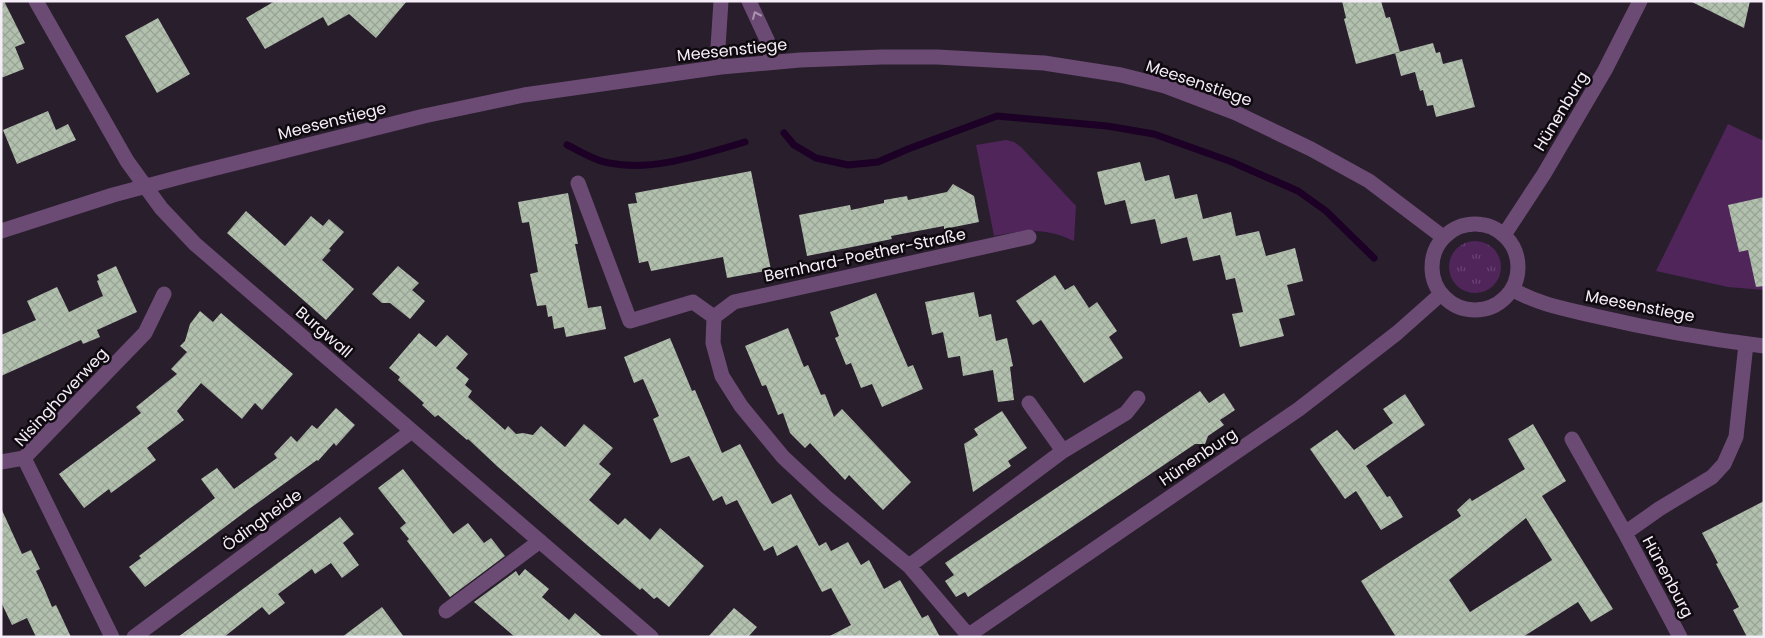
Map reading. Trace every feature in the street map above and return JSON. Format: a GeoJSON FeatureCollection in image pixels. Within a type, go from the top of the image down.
{"type":"FeatureCollection","features":[{"type":"Feature","properties":{"kind":"street","name":"Burgwall"},"geometry":{"type":"LineString","coordinates":[[36,1],[118,146],[162,208],[195,244],[651,637]]}},
{"type":"Feature","properties":{"kind":"street"},"geometry":{"type":"LineString","coordinates":[[721,1],[718,47],[721,67]]}},
{"type":"Feature","properties":{"kind":"street"},"geometry":{"type":"LineString","coordinates":[[749,1],[768,42],[772,62]]}},
{"type":"Feature","properties":{"kind":"street","name":"Hünenburg"},"geometry":{"type":"LineString","coordinates":[[1504,235],[1544,174],[1605,70],[1640,1]]}},
{"type":"Feature","properties":{"kind":"street","name":"Meesenstiege"},"geometry":{"type":"LineString","coordinates":[[1,231],[145,186],[424,116],[524,94],[721,67],[772,62],[882,57],[938,57],[1044,63],[1122,76],[1165,86],[1236,113],[1311,148],[1368,181],[1443,237]]}},
{"type":"Feature","properties":{"kind":"street"},"geometry":{"type":"LineString","coordinates":[[578,183],[630,321],[693,302],[714,318],[713,343],[722,376],[741,406],[784,457],[819,490],[909,566],[967,636]]}},
{"type":"Feature","properties":{"kind":"street"},"geometry":{"type":"LineString","coordinates":[[1467,224],[1480,224],[1493,228],[1504,235],[1512,244],[1517,255],[1518,267],[1517,279],[1512,290],[1503,300],[1491,307],[1478,310],[1464,309],[1451,303],[1441,294],[1434,280],[1432,265],[1435,250],[1443,237],[1454,229],[1467,224]]}},
{"type":"Feature","properties":{"kind":"street","name":"Bernhard-Poether-Straße"},"geometry":{"type":"LineString","coordinates":[[714,318],[734,302],[1029,237]]}},
{"type":"Feature","properties":{"kind":"street","name":"Meesenstiege"},"geometry":{"type":"LineString","coordinates":[[1512,290],[1525,298],[1556,307],[1631,324],[1764,346]]}},
{"type":"Feature","properties":{"kind":"street","name":"Nisinghoverweg"},"geometry":{"type":"LineString","coordinates":[[112,637],[24,458],[145,333],[164,294]]}},
{"type":"Feature","properties":{"kind":"street","name":"Hünenburg"},"geometry":{"type":"LineString","coordinates":[[967,636],[1299,409],[1397,333],[1441,294]]}},
{"type":"Feature","properties":{"kind":"street","name":"Hünenburg"},"geometry":{"type":"LineString","coordinates":[[1625,533],[1659,509],[1712,477],[1724,464],[1736,437],[1746,344]]}},
{"type":"Feature","properties":{"kind":"street"},"geometry":{"type":"LineString","coordinates":[[909,566],[1063,451],[1126,413],[1138,398]]}},
{"type":"Feature","properties":{"kind":"street"},"geometry":{"type":"LineString","coordinates":[[1029,404],[1063,451]]}},
{"type":"Feature","properties":{"kind":"street","name":"Ödingheide"},"geometry":{"type":"LineString","coordinates":[[134,637],[412,431]]}},
{"type":"Feature","properties":{"kind":"street","name":"Hünenburg"},"geometry":{"type":"LineString","coordinates":[[1572,439],[1625,533],[1680,637]]}},
{"type":"Feature","properties":{"kind":"street"},"geometry":{"type":"LineString","coordinates":[[1,462],[24,458]]}},
{"type":"Feature","properties":{"kind":"street"},"geometry":{"type":"LineString","coordinates":[[446,611],[540,542]]}},
{"type":"Feature","properties":{"kind":"green space"},"geometry":{"type":"Polygon","coordinates":[[[1728,124],[1764,141],[1764,290],[1728,287],[1656,271],[1728,124]]]}},
{"type":"Feature","properties":{"kind":"green space"},"geometry":{"type":"Polygon","coordinates":[[[1006,140],[1014,142],[1021,147],[1076,206],[1074,241],[1053,233],[1034,231],[994,236],[976,145],[1006,140]]]}},
{"type":"Feature","properties":{"kind":"green space"},"geometry":{"type":"Polygon","coordinates":[[[1470,241],[1480,241],[1489,245],[1497,253],[1501,267],[1497,281],[1489,289],[1480,293],[1470,293],[1461,289],[1453,281],[1449,272],[1449,262],[1453,253],[1461,245],[1470,241]]]}},
{"type":"Feature","properties":{"kind":"building"},"geometry":{"type":"Polygon","coordinates":[[[1,1],[4,1],[25,43],[15,47],[24,69],[1,78],[1,1]]]}},
{"type":"Feature","properties":{"kind":"building"},"geometry":{"type":"Polygon","coordinates":[[[275,1],[407,1],[376,38],[349,14],[328,26],[323,17],[265,49],[246,18],[275,1]]]}},
{"type":"Feature","properties":{"kind":"building"},"geometry":{"type":"Polygon","coordinates":[[[1342,1],[1381,1],[1386,18],[1390,17],[1400,52],[1356,64],[1344,19],[1346,18],[1342,1]]]}},
{"type":"Feature","properties":{"kind":"building"},"geometry":{"type":"Polygon","coordinates":[[[1690,1],[1750,1],[1744,28],[1690,1]]]}},
{"type":"Feature","properties":{"kind":"building"},"geometry":{"type":"Polygon","coordinates":[[[158,18],[190,74],[157,93],[125,36],[158,18]]]}},
{"type":"Feature","properties":{"kind":"building"},"geometry":{"type":"Polygon","coordinates":[[[1433,43],[1436,53],[1440,52],[1443,64],[1462,59],[1475,107],[1436,117],[1433,105],[1427,106],[1423,90],[1420,91],[1415,72],[1401,76],[1395,53],[1433,43]]]}},
{"type":"Feature","properties":{"kind":"building"},"geometry":{"type":"Polygon","coordinates":[[[48,111],[56,130],[68,124],[76,140],[17,164],[3,130],[48,111]]]}},
{"type":"Feature","properties":{"kind":"building"},"geometry":{"type":"Polygon","coordinates":[[[1140,162],[1145,181],[1169,175],[1175,199],[1197,194],[1203,219],[1231,212],[1236,236],[1259,231],[1266,256],[1295,248],[1303,281],[1287,285],[1295,315],[1279,319],[1284,336],[1240,347],[1232,314],[1243,312],[1235,278],[1226,280],[1220,255],[1193,261],[1187,237],[1161,244],[1155,219],[1131,224],[1125,200],[1105,205],[1097,172],[1140,162]]]}},
{"type":"Feature","properties":{"kind":"building"},"geometry":{"type":"Polygon","coordinates":[[[751,171],[771,270],[727,278],[723,257],[651,271],[648,261],[639,263],[628,204],[637,203],[635,193],[751,171]]]}},
{"type":"Feature","properties":{"kind":"building"},"geometry":{"type":"Polygon","coordinates":[[[953,184],[974,196],[979,222],[944,229],[944,226],[891,236],[892,239],[807,256],[799,215],[850,205],[851,210],[884,203],[884,200],[907,196],[908,200],[947,192],[953,184]]]}},
{"type":"Feature","properties":{"kind":"building"},"geometry":{"type":"Polygon","coordinates":[[[568,193],[578,244],[575,244],[588,308],[601,306],[606,329],[566,337],[564,327],[554,329],[552,316],[548,317],[546,305],[537,306],[530,274],[538,272],[529,222],[522,223],[518,202],[568,193]]]}},
{"type":"Feature","properties":{"kind":"building"},"geometry":{"type":"Polygon","coordinates":[[[1764,197],[1764,286],[1756,287],[1748,250],[1739,252],[1728,205],[1764,197]]]}},
{"type":"Feature","properties":{"kind":"building"},"geometry":{"type":"Polygon","coordinates":[[[246,211],[285,246],[311,216],[323,226],[329,219],[344,232],[322,260],[354,289],[326,320],[227,233],[246,211]]]}},
{"type":"Feature","properties":{"kind":"building"},"geometry":{"type":"Polygon","coordinates":[[[116,266],[137,312],[97,330],[100,337],[83,344],[81,340],[1,376],[1,335],[36,320],[27,301],[57,287],[69,312],[103,296],[97,281],[99,280],[97,275],[116,266]]]}},
{"type":"Feature","properties":{"kind":"building"},"geometry":{"type":"Polygon","coordinates":[[[398,266],[419,283],[412,290],[425,301],[410,319],[390,303],[382,303],[372,294],[398,266]]]}},
{"type":"Feature","properties":{"kind":"building"},"geometry":{"type":"Polygon","coordinates":[[[1055,275],[1065,290],[1074,285],[1089,308],[1097,302],[1117,331],[1109,337],[1123,358],[1084,383],[1041,320],[1033,325],[1016,301],[1055,275]]]}},
{"type":"Feature","properties":{"kind":"building"},"geometry":{"type":"Polygon","coordinates":[[[974,292],[979,317],[991,314],[996,341],[1007,338],[1013,366],[1010,367],[1014,400],[998,402],[993,370],[963,376],[960,356],[948,358],[943,332],[932,335],[925,302],[974,292]]]}},
{"type":"Feature","properties":{"kind":"building"},"geometry":{"type":"Polygon","coordinates":[[[876,293],[908,367],[913,365],[923,389],[882,407],[872,384],[861,388],[851,363],[846,365],[835,338],[839,336],[830,312],[876,293]]]}},
{"type":"Feature","properties":{"kind":"building"},"geometry":{"type":"Polygon","coordinates":[[[200,311],[213,322],[221,313],[293,374],[262,410],[255,403],[242,419],[201,383],[177,411],[184,420],[147,448],[156,460],[111,493],[109,489],[84,508],[59,474],[141,413],[136,407],[177,374],[171,369],[187,352],[180,346],[185,341],[190,324],[200,311]]]}},
{"type":"Feature","properties":{"kind":"building"},"geometry":{"type":"Polygon","coordinates":[[[788,328],[804,367],[808,365],[821,395],[825,394],[834,417],[842,409],[911,482],[883,510],[849,475],[845,480],[810,443],[805,448],[790,433],[783,413],[778,415],[766,385],[762,386],[745,346],[788,328]]]}},
{"type":"Feature","properties":{"kind":"building"},"geometry":{"type":"Polygon","coordinates":[[[419,333],[436,347],[447,335],[468,354],[456,368],[469,379],[465,385],[472,391],[468,397],[505,430],[508,426],[516,434],[533,435],[541,426],[565,447],[584,424],[613,448],[599,464],[611,474],[589,500],[618,525],[625,518],[650,540],[660,528],[704,566],[669,607],[657,597],[654,599],[642,588],[640,590],[468,439],[438,415],[435,417],[422,405],[424,403],[398,380],[400,377],[389,368],[419,333]]]}},
{"type":"Feature","properties":{"kind":"building"},"geometry":{"type":"Polygon","coordinates":[[[670,338],[692,391],[695,390],[722,453],[740,444],[772,504],[791,494],[819,546],[826,542],[831,551],[848,542],[861,565],[869,560],[884,589],[900,580],[922,618],[928,615],[940,637],[828,637],[851,625],[831,588],[822,592],[797,545],[777,556],[773,546],[764,551],[737,500],[726,505],[722,496],[713,501],[689,456],[671,463],[653,419],[659,416],[643,379],[634,383],[624,357],[670,338]]]}},
{"type":"Feature","properties":{"kind":"building"},"geometry":{"type":"Polygon","coordinates":[[[1200,391],[1209,403],[1224,393],[1235,410],[1220,420],[1224,425],[1208,436],[1205,444],[1195,444],[968,597],[965,592],[956,597],[945,581],[954,575],[945,563],[1200,391]]]}},
{"type":"Feature","properties":{"kind":"building"},"geometry":{"type":"Polygon","coordinates":[[[1405,394],[1425,425],[1366,466],[1387,497],[1390,496],[1403,517],[1381,530],[1356,491],[1345,499],[1310,449],[1337,430],[1354,450],[1393,423],[1383,409],[1405,394]]]}},
{"type":"Feature","properties":{"kind":"building"},"geometry":{"type":"Polygon","coordinates":[[[336,408],[355,425],[336,446],[334,443],[318,461],[249,509],[145,587],[129,567],[141,558],[139,556],[215,498],[201,479],[217,468],[234,489],[277,458],[274,454],[291,436],[297,442],[312,425],[317,429],[336,408]]]}},
{"type":"Feature","properties":{"kind":"building"},"geometry":{"type":"Polygon","coordinates":[[[1002,411],[1027,448],[1008,461],[1011,466],[973,492],[964,444],[978,435],[974,429],[1002,411]]]}},
{"type":"Feature","properties":{"kind":"building"},"geometry":{"type":"Polygon","coordinates":[[[1533,424],[1566,481],[1542,496],[1613,609],[1591,622],[1578,602],[1523,637],[1396,637],[1361,581],[1461,516],[1457,510],[1470,498],[1472,501],[1525,469],[1508,439],[1533,424]],[[1526,518],[1449,580],[1470,612],[1552,560],[1526,518]]]}},
{"type":"Feature","properties":{"kind":"building"},"geometry":{"type":"Polygon","coordinates":[[[403,469],[453,534],[468,523],[484,543],[491,538],[505,556],[450,597],[407,541],[409,539],[400,528],[406,523],[378,488],[403,469]]]}},
{"type":"Feature","properties":{"kind":"building"},"geometry":{"type":"Polygon","coordinates":[[[1764,501],[1764,637],[1747,637],[1733,610],[1739,607],[1702,533],[1764,501]]]}},
{"type":"Feature","properties":{"kind":"building"},"geometry":{"type":"Polygon","coordinates":[[[1,508],[22,554],[31,550],[40,569],[36,571],[52,607],[56,605],[71,637],[36,637],[27,618],[12,625],[1,602],[1,508]]]}},
{"type":"Feature","properties":{"kind":"building"},"geometry":{"type":"Polygon","coordinates":[[[340,517],[354,534],[343,543],[359,565],[342,578],[331,563],[315,574],[312,569],[278,594],[285,603],[269,615],[262,607],[224,637],[178,637],[340,517]]]}},
{"type":"Feature","properties":{"kind":"building"},"geometry":{"type":"Polygon","coordinates":[[[525,569],[549,589],[542,597],[569,620],[575,613],[603,637],[515,637],[474,602],[516,571],[519,576],[525,569]]]}},
{"type":"Feature","properties":{"kind":"building"},"geometry":{"type":"Polygon","coordinates":[[[382,607],[404,637],[342,637],[382,607]]]}},
{"type":"Feature","properties":{"kind":"building"},"geometry":{"type":"Polygon","coordinates":[[[734,608],[757,627],[748,637],[708,637],[734,608]]]}},
{"type":"Feature","properties":{"kind":"waterway"},"geometry":{"type":"LineString","coordinates":[[784,133],[794,145],[816,158],[848,165],[878,162],[997,116],[1107,126],[1154,134],[1232,162],[1298,191],[1326,211],[1374,258]]}},
{"type":"Feature","properties":{"kind":"waterway"},"geometry":{"type":"LineString","coordinates":[[567,145],[604,162],[643,165],[678,160],[745,142]]}}]}
